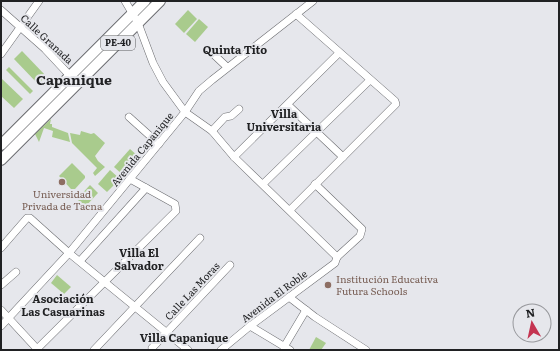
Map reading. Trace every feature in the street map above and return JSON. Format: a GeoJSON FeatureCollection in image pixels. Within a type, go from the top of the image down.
{"type":"FeatureCollection","features":[{"type":"Feature","properties":{"kind":"highway","name":"PE-40"},"geometry":{"type":"LineString","coordinates":[[3,139],[71,75],[145,1]]}},
{"type":"Feature","properties":{"kind":"highway","name":"PE-40"},"geometry":{"type":"LineString","coordinates":[[1,160],[160,1]]}},
{"type":"Feature","properties":{"kind":"street"},"geometry":{"type":"LineString","coordinates":[[1,54],[39,1]]}},
{"type":"Feature","properties":{"kind":"street"},"geometry":{"type":"LineString","coordinates":[[125,1],[138,23],[160,76],[185,112],[212,131],[234,157],[337,257]]}},
{"type":"Feature","properties":{"kind":"street","name":"Avenida Capanique"},"geometry":{"type":"LineString","coordinates":[[1,326],[70,253],[185,112],[199,91],[227,67],[313,1]]}},
{"type":"Feature","properties":{"kind":"street","name":"Calle Granada"},"geometry":{"type":"LineString","coordinates":[[1,10],[45,49],[71,75],[77,84]]}},
{"type":"Feature","properties":{"kind":"street"},"geometry":{"type":"LineString","coordinates":[[290,210],[396,104],[396,101],[370,80],[296,14]]}},
{"type":"Feature","properties":{"kind":"street"},"geometry":{"type":"LineString","coordinates":[[211,52],[227,67]]}},
{"type":"Feature","properties":{"kind":"street"},"geometry":{"type":"LineString","coordinates":[[234,157],[339,53]]}},
{"type":"Feature","properties":{"kind":"street"},"geometry":{"type":"LineString","coordinates":[[263,184],[370,80]]}},
{"type":"Feature","properties":{"kind":"street"},"geometry":{"type":"LineString","coordinates":[[288,105],[343,157]]}},
{"type":"Feature","properties":{"kind":"street"},"geometry":{"type":"LineString","coordinates":[[212,131],[225,117],[231,116],[239,109]]}},
{"type":"Feature","properties":{"kind":"street"},"geometry":{"type":"LineString","coordinates":[[129,117],[159,144]]}},
{"type":"Feature","properties":{"kind":"street"},"geometry":{"type":"LineString","coordinates":[[3,139],[12,149]]}},
{"type":"Feature","properties":{"kind":"street"},"geometry":{"type":"LineString","coordinates":[[1,310],[37,350],[176,211],[175,204],[130,179]]}},
{"type":"Feature","properties":{"kind":"street","name":"Avenida El Roble"},"geometry":{"type":"LineString","coordinates":[[222,350],[250,326],[335,263],[337,257],[360,236],[362,229],[315,184]]}},
{"type":"Feature","properties":{"kind":"street"},"geometry":{"type":"LineString","coordinates":[[80,261],[146,188]]}},
{"type":"Feature","properties":{"kind":"street"},"geometry":{"type":"LineString","coordinates":[[1,248],[27,218],[30,218],[70,253],[188,350]]}},
{"type":"Feature","properties":{"kind":"street"},"geometry":{"type":"LineString","coordinates":[[94,350],[200,238]]}},
{"type":"Feature","properties":{"kind":"street","name":"Calle Las Moras"},"geometry":{"type":"LineString","coordinates":[[152,348],[230,265]]}},
{"type":"Feature","properties":{"kind":"street"},"geometry":{"type":"LineString","coordinates":[[1,285],[16,272]]}},
{"type":"Feature","properties":{"kind":"street"},"geometry":{"type":"LineString","coordinates":[[289,297],[354,347],[366,350]]}},
{"type":"Feature","properties":{"kind":"street"},"geometry":{"type":"LineString","coordinates":[[250,326],[287,348],[306,310]]}},
{"type":"Feature","properties":{"kind":"green space"},"geometry":{"type":"Polygon","coordinates":[[[188,10],[197,19],[184,33],[175,24],[188,10]]]}},
{"type":"Feature","properties":{"kind":"green space"},"geometry":{"type":"Polygon","coordinates":[[[199,19],[208,27],[195,42],[186,34],[199,19]]]}},
{"type":"Feature","properties":{"kind":"green space"},"geometry":{"type":"Polygon","coordinates":[[[22,51],[46,76],[38,84],[14,59],[22,51]]]}},
{"type":"Feature","properties":{"kind":"green space"},"geometry":{"type":"Polygon","coordinates":[[[9,67],[33,91],[30,94],[6,70],[9,67]]]}},
{"type":"Feature","properties":{"kind":"green space"},"geometry":{"type":"Polygon","coordinates":[[[1,78],[23,99],[14,108],[1,96],[1,78]]]}},
{"type":"Feature","properties":{"kind":"green space"},"geometry":{"type":"Polygon","coordinates":[[[51,119],[50,124],[52,124],[52,127],[68,133],[70,142],[52,137],[53,131],[44,128],[39,142],[35,134],[51,119]]]}},
{"type":"Feature","properties":{"kind":"green space"},"geometry":{"type":"Polygon","coordinates":[[[81,131],[91,134],[94,133],[105,143],[95,156],[105,167],[95,176],[93,173],[97,168],[72,143],[70,133],[80,135],[81,131]]]}},
{"type":"Feature","properties":{"kind":"green space"},"geometry":{"type":"Polygon","coordinates":[[[130,149],[139,157],[123,175],[114,167],[130,149]]]}},
{"type":"Feature","properties":{"kind":"green space"},"geometry":{"type":"Polygon","coordinates":[[[72,163],[85,176],[85,178],[75,189],[71,189],[59,176],[72,163]]]}},
{"type":"Feature","properties":{"kind":"green space"},"geometry":{"type":"Polygon","coordinates":[[[110,170],[120,179],[107,192],[98,184],[110,170]]]}},
{"type":"Feature","properties":{"kind":"green space"},"geometry":{"type":"Polygon","coordinates":[[[90,185],[98,193],[85,207],[77,199],[90,185]]]}},
{"type":"Feature","properties":{"kind":"green space"},"geometry":{"type":"Polygon","coordinates":[[[57,275],[71,287],[64,294],[51,283],[57,275]]]}},
{"type":"Feature","properties":{"kind":"green space"},"geometry":{"type":"Polygon","coordinates":[[[316,337],[326,343],[321,350],[309,350],[316,337]]]}},
{"type":"Feature","properties":{"kind":"place","name":"Universidad Privada de Tacna"},"geometry":{"type":"Point","coordinates":[62,182]}},
{"type":"Feature","properties":{"kind":"place","name":"Institución Educativa Futura Schools"},"geometry":{"type":"Point","coordinates":[328,285]}},
{"type":"Feature","properties":{"kind":"district","name":"Quinta Tito"},"geometry":{"type":"Point","coordinates":[235,50]}},
{"type":"Feature","properties":{"kind":"district","name":"Capanique"},"geometry":{"type":"Point","coordinates":[74,80]}},
{"type":"Feature","properties":{"kind":"district","name":"Villa Universitaria"},"geometry":{"type":"Point","coordinates":[284,120]}},
{"type":"Feature","properties":{"kind":"district","name":"Villa El Salvador"},"geometry":{"type":"Point","coordinates":[139,259]}},
{"type":"Feature","properties":{"kind":"district","name":"Asociación Las Casuarinas"},"geometry":{"type":"Point","coordinates":[63,305]}},
{"type":"Feature","properties":{"kind":"district","name":"Villa Capanique"},"geometry":{"type":"Point","coordinates":[184,338]}}]}
